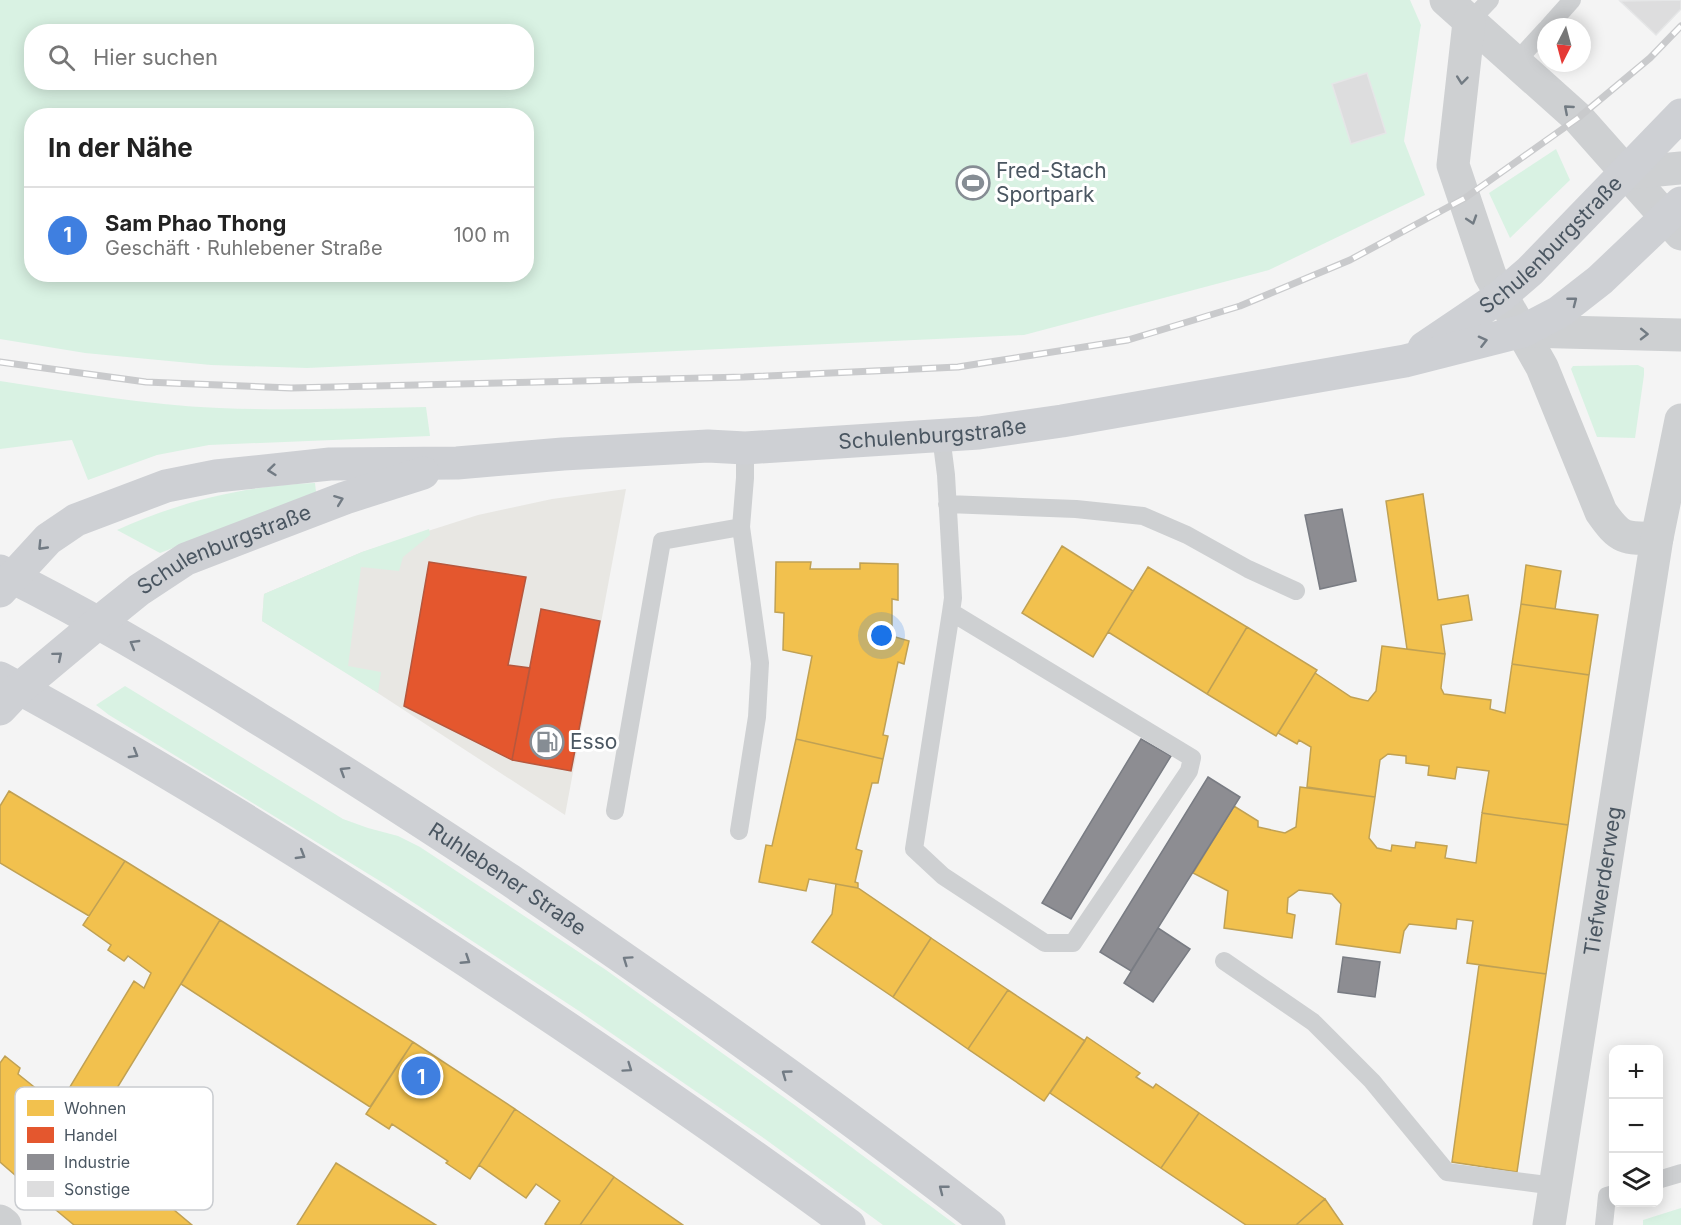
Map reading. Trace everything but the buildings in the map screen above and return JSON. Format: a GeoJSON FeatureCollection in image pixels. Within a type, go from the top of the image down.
{"type":"FeatureCollection","features":[{"type":"Feature","properties":{"kind":"street"},"geometry":{"type":"LineString","coordinates":[[1468,7],[1515,63],[1578,118],[1627,173],[1676,218]]}},
{"type":"Feature","properties":{"kind":"street"},"geometry":{"type":"LineString","coordinates":[[1468,7],[1453,165],[1490,275],[1542,367],[1601,512],[1614,531],[1632,539],[1657,538]]}},
{"type":"Feature","properties":{"kind":"street","name":"Schulenburgstraße"},"geometry":{"type":"LineString","coordinates":[[1406,361],[1501,296],[1530,271],[1681,116]]}},
{"type":"Feature","properties":{"kind":"street"},"geometry":{"type":"LineString","coordinates":[[1627,173],[1681,168]]}},
{"type":"Feature","properties":{"kind":"street","name":"Schulenburgstraße"},"geometry":{"type":"LineString","coordinates":[[4,580],[48,539],[76,520],[166,486],[216,476],[330,464],[457,463],[563,454],[708,446],[745,448],[979,433],[1062,421],[1406,361],[1523,331],[1559,312],[1676,218]]}},
{"type":"Feature","properties":{"kind":"street"},"geometry":{"type":"LineString","coordinates":[[1523,331],[1681,335]]}},
{"type":"Feature","properties":{"kind":"street","name":"Tiefwerderweg"},"geometry":{"type":"LineString","coordinates":[[1549,1225],[1657,538],[1681,420]]}},
{"type":"Feature","properties":{"kind":"street","name":"Schulenburgstraße"},"geometry":{"type":"LineString","coordinates":[[6,692],[139,590],[186,560],[345,498],[457,463]]}},
{"type":"Feature","properties":{"kind":"street","name":"Ruhlebener Straße"},"geometry":{"type":"LineString","coordinates":[[4,580],[98,623],[185,673],[414,815],[620,955],[927,1176],[989,1225]]}},
{"type":"Feature","properties":{"kind":"street"},"geometry":{"type":"LineString","coordinates":[[6,692],[203,795],[337,877],[596,1047],[849,1225]]}},
{"type":"Feature","properties":{"kind":"street"},"geometry":{"type":"LineString","coordinates":[[0,1221],[5,1225]]}},
{"type":"Feature","properties":{"kind":"lane"},"geometry":{"type":"LineString","coordinates":[[1556,18],[1572,0]]}},
{"type":"Feature","properties":{"kind":"lane"},"geometry":{"type":"LineString","coordinates":[[1515,63],[1537,39]]}},
{"type":"Feature","properties":{"kind":"lane"},"geometry":{"type":"LineString","coordinates":[[941,436],[953,598],[914,849],[943,876],[1045,943],[1073,944],[1189,771],[1192,758],[951,612]]}},
{"type":"Feature","properties":{"kind":"lane"},"geometry":{"type":"LineString","coordinates":[[739,831],[757,717],[760,663],[741,527],[745,448]]}},
{"type":"Feature","properties":{"kind":"lane"},"geometry":{"type":"LineString","coordinates":[[947,504],[1077,509],[1143,516],[1187,535],[1248,569],[1296,591]]}},
{"type":"Feature","properties":{"kind":"lane"},"geometry":{"type":"LineString","coordinates":[[615,811],[662,541],[741,527]]}},
{"type":"Feature","properties":{"kind":"lane"},"geometry":{"type":"LineString","coordinates":[[1224,961],[1313,1022],[1372,1082],[1447,1172],[1555,1186]]}},
{"type":"Feature","properties":{"kind":"lane"},"geometry":{"type":"LineString","coordinates":[[1663,1179],[1681,1173]]}},
{"type":"Feature","properties":{"kind":"lane"},"geometry":{"type":"LineString","coordinates":[[1604,1225],[1607,1196],[1609,1195]]}},
{"type":"Feature","properties":{"kind":"shaded area"},"geometry":{"type":"Polygon","coordinates":[[[626,489],[565,815],[344,671],[262,621],[264,594],[362,552],[478,515],[552,499],[626,489]]]}},
{"type":"Feature","properties":{"kind":"green space","name":"Fred-Stach Sportpark"},"geometry":{"type":"Polygon","coordinates":[[[0,0],[1410,0],[1421,25],[1404,141],[1425,195],[1269,270],[1024,335],[307,368],[211,365],[85,353],[0,339],[0,0]]]}},
{"type":"Feature","properties":{"kind":"green space"},"geometry":{"type":"Polygon","coordinates":[[[1556,149],[1570,180],[1510,238],[1489,193],[1556,149]]]}},
{"type":"Feature","properties":{"kind":"green space"},"geometry":{"type":"Polygon","coordinates":[[[1638,365],[1644,368],[1644,375],[1635,438],[1597,437],[1571,369],[1573,366],[1638,365]]]}},
{"type":"Feature","properties":{"kind":"green space"},"geometry":{"type":"Polygon","coordinates":[[[0,381],[109,398],[219,408],[426,407],[430,436],[209,445],[157,455],[88,480],[72,440],[0,449],[0,381]]]}},
{"type":"Feature","properties":{"kind":"green space"},"geometry":{"type":"Polygon","coordinates":[[[315,483],[316,492],[160,553],[117,530],[165,511],[213,497],[263,488],[315,483]]]}},
{"type":"Feature","properties":{"kind":"green space"},"geometry":{"type":"Polygon","coordinates":[[[429,529],[430,535],[403,557],[399,571],[361,567],[348,666],[381,672],[378,693],[262,621],[264,594],[362,552],[429,529]]]}},
{"type":"Feature","properties":{"kind":"green space"},"geometry":{"type":"Polygon","coordinates":[[[125,686],[343,819],[398,836],[420,847],[606,970],[796,1106],[956,1225],[883,1225],[765,1139],[579,1011],[388,886],[96,705],[125,686]]]}},
{"type":"Feature","properties":{"kind":"green space"},"geometry":{"type":"Polygon","coordinates":[[[1681,1208],[1681,1225],[1643,1225],[1643,1220],[1681,1208]]]}},
{"type":"Feature","properties":{"kind":"railway"},"geometry":{"type":"LineString","coordinates":[[0,362],[146,382],[291,388],[744,377],[958,367],[1128,340],[1240,306],[1350,260],[1465,198],[1578,118],[1650,58],[1681,26]]}},
{"type":"Feature","properties":{"kind":"place","name":"Fred-Stach Sportpark"},"geometry":{"type":"Point","coordinates":[973,183]}},
{"type":"Feature","properties":{"kind":"place","name":"Esso"},"geometry":{"type":"Point","coordinates":[547,742]}},
{"type":"Feature","properties":{"kind":"place","name":"Sam Phao Thong"},"geometry":{"type":"Point","coordinates":[421,1076]}}]}
